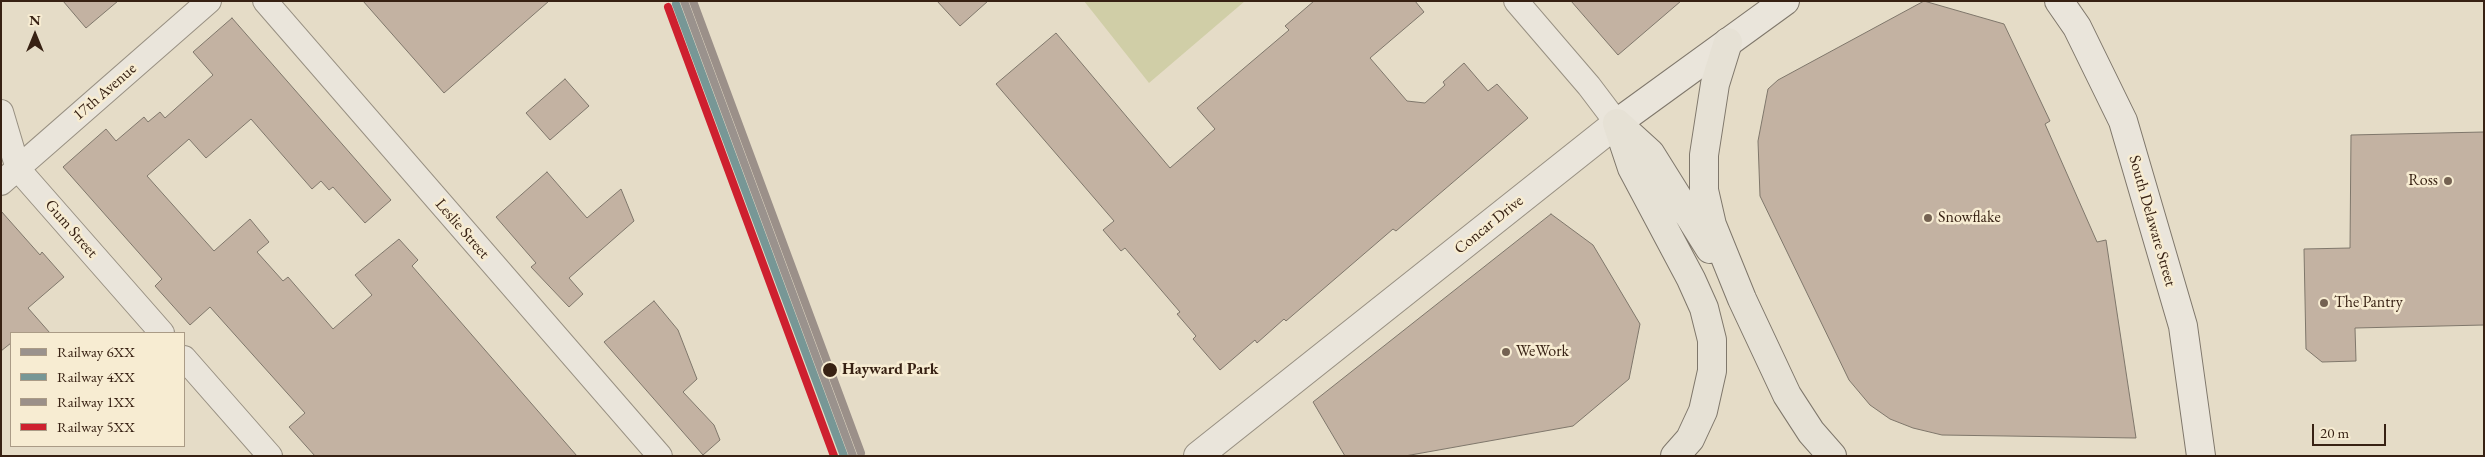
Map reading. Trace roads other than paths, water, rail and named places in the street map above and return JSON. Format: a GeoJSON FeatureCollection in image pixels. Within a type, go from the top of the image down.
{"type":"FeatureCollection","features":[{"type":"Feature","properties":{"kind":"highway"},"geometry":{"type":"LineString","coordinates":[[1728,42],[1715,84],[1708,119],[1704,155],[1704,190],[1712,225],[1742,299],[1787,395],[1811,432],[1832,456]]}},
{"type":"Feature","properties":{"kind":"highway"},"geometry":{"type":"LineString","coordinates":[[1617,123],[1650,153],[1742,299]]}},
{"type":"Feature","properties":{"kind":"highway"},"geometry":{"type":"LineString","coordinates":[[1617,123],[1632,168],[1700,301],[1712,340],[1712,371],[1703,411],[1690,439],[1675,456]]}},
{"type":"Feature","properties":{"kind":"main road","name":"Concar Drive"},"geometry":{"type":"LineString","coordinates":[[1198,456],[1617,123],[1785,1]]}},
{"type":"Feature","properties":{"kind":"main road","name":"South Delaware Street"},"geometry":{"type":"LineString","coordinates":[[2058,1],[2077,27],[2123,122],[2183,326],[2201,456]]}},
{"type":"Feature","properties":{"kind":"street","name":"17th Avenue"},"geometry":{"type":"LineString","coordinates":[[10,176],[209,1]]}},
{"type":"Feature","properties":{"kind":"street","name":"Leslie Street"},"geometry":{"type":"LineString","coordinates":[[265,1],[660,456]]}},
{"type":"Feature","properties":{"kind":"street"},"geometry":{"type":"LineString","coordinates":[[1516,1],[1589,86],[1617,123]]}},
{"type":"Feature","properties":{"kind":"street","name":"Gum Street"},"geometry":{"type":"LineString","coordinates":[[1,112],[10,176],[161,332]]}},
{"type":"Feature","properties":{"kind":"street"},"geometry":{"type":"LineString","coordinates":[[185,359],[270,456]]}},
{"type":"Feature","properties":{"kind":"rail line","name":"6XX"},"geometry":{"type":"LineString","coordinates":[[684,1],[853,456]]}},
{"type":"Feature","properties":{"kind":"rail line","name":"1XX"},"geometry":{"type":"LineString","coordinates":[[693,1],[861,453]]}},
{"type":"Feature","properties":{"kind":"rail line","name":"4XX"},"geometry":{"type":"LineString","coordinates":[[676,4],[844,456]]}},
{"type":"Feature","properties":{"kind":"rail line","name":"5XX"},"geometry":{"type":"LineString","coordinates":[[668,7],[834,456]]}},
{"type":"Feature","properties":{"kind":"place","name":"Ross"},"geometry":{"type":"Point","coordinates":[2448,181]}},
{"type":"Feature","properties":{"kind":"place","name":"Snowflake"},"geometry":{"type":"Point","coordinates":[1928,218]}},
{"type":"Feature","properties":{"kind":"place","name":"The Pantry"},"geometry":{"type":"Point","coordinates":[2324,303]}},
{"type":"Feature","properties":{"kind":"place","name":"WeWork"},"geometry":{"type":"Point","coordinates":[1506,352]}},
{"type":"Feature","properties":{"kind":"place","name":"Hayward Park"},"geometry":{"type":"Point","coordinates":[830,370]}}]}
